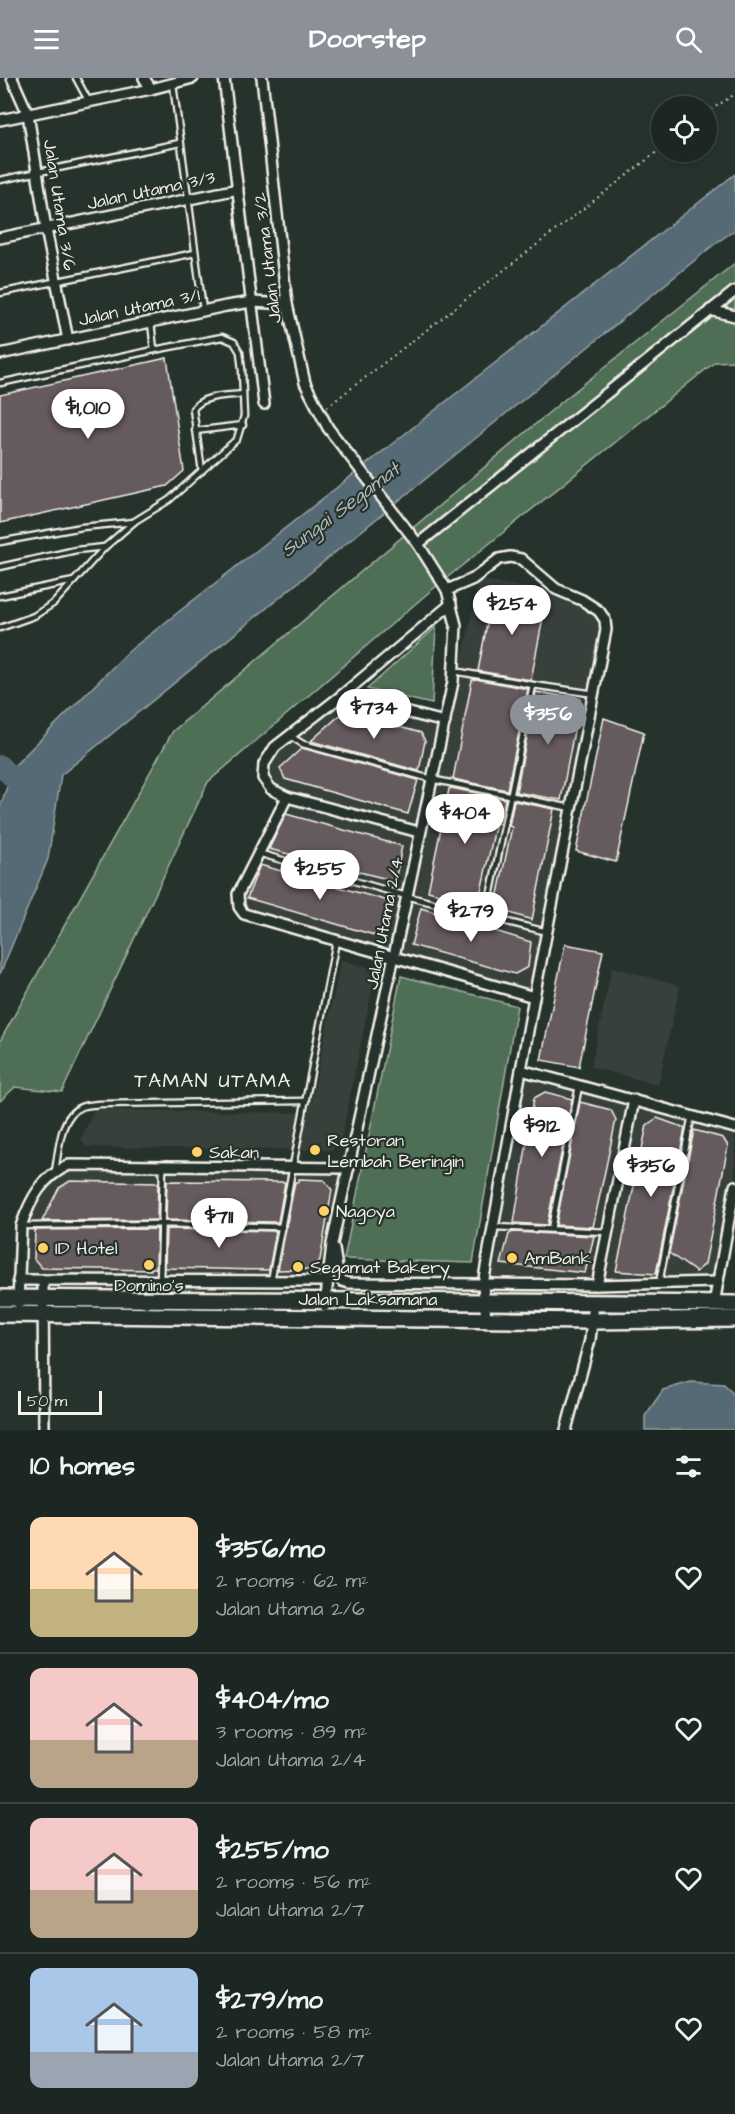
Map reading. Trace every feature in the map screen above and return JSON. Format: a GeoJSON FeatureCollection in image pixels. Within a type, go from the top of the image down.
{"type":"FeatureCollection","features":[{"type":"Feature","properties":{"kind":"main road","name":"Jalan Laksamana"},"geometry":{"type":"LineString","coordinates":[[0,1298],[735,1304]]}},
{"type":"Feature","properties":{"kind":"main road","name":"Jalan Laksamana"},"geometry":{"type":"LineString","coordinates":[[0,1314],[593,1322],[735,1319]]}},
{"type":"Feature","properties":{"kind":"street","name":"Jalan Utama 3/6"},"geometry":{"type":"LineString","coordinates":[[12,78],[28,114],[46,229],[68,340]]}},
{"type":"Feature","properties":{"kind":"street"},"geometry":{"type":"LineString","coordinates":[[144,78],[151,89]]}},
{"type":"Feature","properties":{"kind":"street"},"geometry":{"type":"LineString","coordinates":[[0,120],[151,89],[193,78]]}},
{"type":"Feature","properties":{"kind":"street","name":"Jalan Utama 3/2"},"geometry":{"type":"LineString","coordinates":[[224,78],[264,404]]}},
{"type":"Feature","properties":{"kind":"street","name":"Jalan Utama 3/2"},"geometry":{"type":"LineString","coordinates":[[262,78],[287,304],[305,382],[328,428]]}},
{"type":"Feature","properties":{"kind":"street","name":"Jalan Utama 3/3"},"geometry":{"type":"LineString","coordinates":[[0,238],[238,189]]}},
{"type":"Feature","properties":{"kind":"street"},"geometry":{"type":"LineString","coordinates":[[418,544],[735,291]]}},
{"type":"Feature","properties":{"kind":"street","name":"Jalan Utama 3/1"},"geometry":{"type":"LineString","coordinates":[[0,354],[203,310],[252,302],[287,304]]}},
{"type":"Feature","properties":{"kind":"street"},"geometry":{"type":"LineString","coordinates":[[710,310],[735,316]]}},
{"type":"Feature","properties":{"kind":"street","name":"Jalan Utama 2/4"},"geometry":{"type":"LineString","coordinates":[[324,1319],[332,1244],[419,832],[445,722],[454,671],[456,625],[447,590],[418,544],[328,428]]}},
{"type":"Feature","properties":{"kind":"street"},"geometry":{"type":"LineString","coordinates":[[447,590],[473,579],[499,559],[510,557],[521,559],[556,589],[582,600],[599,611],[605,620],[606,630],[534,997],[483,1284],[486,1319]]}},
{"type":"Feature","properties":{"kind":"street"},"geometry":{"type":"LineString","coordinates":[[419,832],[287,797],[271,789],[262,778],[264,764],[275,747],[341,696],[452,604]]}},
{"type":"Feature","properties":{"kind":"street"},"geometry":{"type":"LineString","coordinates":[[341,696],[445,722]]}},
{"type":"Feature","properties":{"kind":"street"},"geometry":{"type":"LineString","coordinates":[[287,797],[238,894],[239,906],[244,914],[534,997]]}},
{"type":"Feature","properties":{"kind":"street"},"geometry":{"type":"LineString","coordinates":[[521,1070],[735,1128]]}},
{"type":"Feature","properties":{"kind":"street"},"geometry":{"type":"LineString","coordinates":[[597,1284],[634,1100]]}},
{"type":"Feature","properties":{"kind":"street"},"geometry":{"type":"LineString","coordinates":[[17,1314],[21,1226],[34,1195],[45,1179],[55,1171],[69,1165],[349,1168]]}},
{"type":"Feature","properties":{"kind":"street"},"geometry":{"type":"LineString","coordinates":[[714,1304],[716,1282],[735,1186]]}},
{"type":"Feature","properties":{"kind":"street"},"geometry":{"type":"LineString","coordinates":[[332,1244],[338,1274],[342,1281],[349,1283],[716,1282]]}},
{"type":"Feature","properties":{"kind":"street"},"geometry":{"type":"LineString","coordinates":[[18,1280],[327,1281]]}},
{"type":"Feature","properties":{"kind":"street"},"geometry":{"type":"LineString","coordinates":[[42,1280],[44,1430]]}},
{"type":"Feature","properties":{"kind":"street"},"geometry":{"type":"LineString","coordinates":[[566,1430],[593,1322],[594,1304]]}},
{"type":"Feature","properties":{"kind":"lane"},"geometry":{"type":"LineString","coordinates":[[76,78],[89,102]]}},
{"type":"Feature","properties":{"kind":"lane"},"geometry":{"type":"LineString","coordinates":[[172,83],[203,310]]}},
{"type":"Feature","properties":{"kind":"lane"},"geometry":{"type":"LineString","coordinates":[[0,180],[180,143]]}},
{"type":"Feature","properties":{"kind":"lane"},"geometry":{"type":"LineString","coordinates":[[0,293],[195,253]]}},
{"type":"Feature","properties":{"kind":"lane"},"geometry":{"type":"LineString","coordinates":[[151,322],[154,350]]}},
{"type":"Feature","properties":{"kind":"lane"},"geometry":{"type":"LineString","coordinates":[[0,383],[222,337],[234,342],[240,352],[243,394],[243,425],[237,439],[168,500],[135,521],[105,547],[54,603],[34,616],[0,628]]}},
{"type":"Feature","properties":{"kind":"lane"},"geometry":{"type":"LineString","coordinates":[[202,471],[193,409],[198,402],[206,398],[243,394]]}},
{"type":"Feature","properties":{"kind":"lane"},"geometry":{"type":"LineString","coordinates":[[195,431],[243,425]]}},
{"type":"Feature","properties":{"kind":"lane"},"geometry":{"type":"LineString","coordinates":[[0,542],[82,527],[135,521]]}},
{"type":"Feature","properties":{"kind":"lane"},"geometry":{"type":"LineString","coordinates":[[0,567],[76,550],[105,547]]}},
{"type":"Feature","properties":{"kind":"lane"},"geometry":{"type":"LineString","coordinates":[[0,596],[74,581]]}},
{"type":"Feature","properties":{"kind":"lane"},"geometry":{"type":"LineString","coordinates":[[454,671],[534,686],[595,694]]}},
{"type":"Feature","properties":{"kind":"lane"},"geometry":{"type":"LineString","coordinates":[[486,916],[534,686]]}},
{"type":"Feature","properties":{"kind":"lane"},"geometry":{"type":"LineString","coordinates":[[290,736],[303,744],[431,779],[571,808]]}},
{"type":"Feature","properties":{"kind":"lane"},"geometry":{"type":"LineString","coordinates":[[258,854],[406,896],[547,932]]}},
{"type":"Feature","properties":{"kind":"lane"},"geometry":{"type":"LineString","coordinates":[[271,1281],[337,941]]}},
{"type":"Feature","properties":{"kind":"lane"},"geometry":{"type":"LineString","coordinates":[[551,1229],[579,1086]]}},
{"type":"Feature","properties":{"kind":"lane"},"geometry":{"type":"LineString","coordinates":[[55,1171],[64,1126],[69,1116],[81,1107],[99,1104],[306,1101]]}},
{"type":"Feature","properties":{"kind":"lane"},"geometry":{"type":"LineString","coordinates":[[659,1283],[692,1115]]}},
{"type":"Feature","properties":{"kind":"lane"},"geometry":{"type":"LineString","coordinates":[[160,1282],[163,1166]]}},
{"type":"Feature","properties":{"kind":"lane"},"geometry":{"type":"LineString","coordinates":[[21,1226],[162,1224],[282,1227]]}},
{"type":"Feature","properties":{"kind":"lane"},"geometry":{"type":"LineString","coordinates":[[493,1227],[608,1232]]}},
{"type":"Feature","properties":{"kind":"path"},"geometry":{"type":"LineString","coordinates":[[717,106],[735,94]]}},
{"type":"Feature","properties":{"kind":"path"},"geometry":{"type":"LineString","coordinates":[[319,413],[651,156]]}},
{"type":"Feature","properties":{"kind":"shaded area"},"geometry":{"type":"Polygon","coordinates":[[[479,580],[554,591],[597,614],[610,633],[540,994],[235,908],[234,894],[280,800],[268,792],[258,778],[259,762],[272,744],[342,689],[450,717],[479,580]]]}},
{"type":"Feature","properties":{"kind":"shaded area"},"geometry":{"type":"Polygon","coordinates":[[[341,960],[367,967],[374,980],[340,1144],[331,1150],[86,1147],[81,1139],[94,1110],[309,1113],[341,960]]]}},
{"type":"Feature","properties":{"kind":"shaded area"},"geometry":{"type":"Polygon","coordinates":[[[612,967],[680,986],[658,1085],[591,1067],[612,967]]]}},
{"type":"Feature","properties":{"kind":"shaded area"},"geometry":{"type":"Polygon","coordinates":[[[518,1064],[735,1122],[735,1211],[721,1278],[480,1280],[518,1064]]]}},
{"type":"Feature","properties":{"kind":"shaded area"},"geometry":{"type":"Polygon","coordinates":[[[67,1161],[299,1161],[354,1164],[330,1285],[14,1283],[17,1226],[31,1192],[41,1176],[67,1161]]]}},
{"type":"Feature","properties":{"kind":"green space"},"geometry":{"type":"Polygon","coordinates":[[[735,263],[735,361],[715,362],[428,593],[208,782],[62,1092],[15,1087],[0,1101],[0,1041],[173,731],[565,399],[735,263]]]}},
{"type":"Feature","properties":{"kind":"green space"},"geometry":{"type":"Polygon","coordinates":[[[436,627],[432,704],[367,689],[436,627]]]}},
{"type":"Feature","properties":{"kind":"green space"},"geometry":{"type":"Polygon","coordinates":[[[401,976],[517,1006],[473,1263],[344,1259],[401,976]]]}},
{"type":"Feature","properties":{"kind":"water","name":"Sungai Segamat"},"geometry":{"type":"Polygon","coordinates":[[[735,174],[735,230],[716,243],[61,775],[48,859],[0,974],[0,807],[14,766],[129,651],[735,174]]]}},
{"type":"Feature","properties":{"kind":"water"},"geometry":{"type":"Polygon","coordinates":[[[691,1382],[724,1384],[735,1396],[735,1430],[645,1430],[645,1416],[663,1390],[691,1382]]]}},
{"type":"Feature","properties":{"kind":"building"},"geometry":{"type":"Polygon","coordinates":[[[167,358],[184,471],[167,486],[0,523],[0,395],[167,358]]]}},
{"type":"Feature","properties":{"kind":"building"},"geometry":{"type":"Polygon","coordinates":[[[493,592],[546,602],[531,680],[478,671],[493,592]]]}},
{"type":"Feature","properties":{"kind":"building"},"geometry":{"type":"Polygon","coordinates":[[[472,680],[528,689],[507,790],[453,779],[472,680]]]}},
{"type":"Feature","properties":{"kind":"building"},"geometry":{"type":"Polygon","coordinates":[[[536,692],[580,699],[561,800],[516,792],[536,692]]]}},
{"type":"Feature","properties":{"kind":"building"},"geometry":{"type":"Polygon","coordinates":[[[350,713],[421,733],[425,741],[419,771],[311,741],[339,716],[350,713]]]}},
{"type":"Feature","properties":{"kind":"building"},"geometry":{"type":"Polygon","coordinates":[[[604,718],[644,732],[616,862],[576,851],[604,718]]]}},
{"type":"Feature","properties":{"kind":"building"},"geometry":{"type":"Polygon","coordinates":[[[302,748],[418,780],[408,814],[285,779],[280,768],[302,748]]]}},
{"type":"Feature","properties":{"kind":"building"},"geometry":{"type":"Polygon","coordinates":[[[451,788],[505,799],[500,824],[496,823],[478,905],[428,891],[451,788]]]}},
{"type":"Feature","properties":{"kind":"building"},"geometry":{"type":"Polygon","coordinates":[[[514,801],[554,809],[532,920],[495,908],[512,827],[509,826],[514,801]]]}},
{"type":"Feature","properties":{"kind":"building"},"geometry":{"type":"Polygon","coordinates":[[[286,814],[402,846],[395,881],[269,849],[286,814]]]}},
{"type":"Feature","properties":{"kind":"building"},"geometry":{"type":"Polygon","coordinates":[[[260,865],[392,902],[381,937],[247,898],[260,865]]]}},
{"type":"Feature","properties":{"kind":"building"},"geometry":{"type":"Polygon","coordinates":[[[421,908],[531,942],[528,967],[515,974],[411,945],[421,908]]]}},
{"type":"Feature","properties":{"kind":"building"},"geometry":{"type":"Polygon","coordinates":[[[565,944],[603,951],[579,1067],[541,1060],[565,944]]]}},
{"type":"Feature","properties":{"kind":"building"},"geometry":{"type":"Polygon","coordinates":[[[545,1092],[572,1099],[547,1225],[514,1223],[534,1098],[545,1092]]]}},
{"type":"Feature","properties":{"kind":"building"},"geometry":{"type":"Polygon","coordinates":[[[580,1102],[611,1110],[616,1120],[593,1227],[556,1225],[580,1102]]]}},
{"type":"Feature","properties":{"kind":"building"},"geometry":{"type":"Polygon","coordinates":[[[657,1118],[685,1128],[656,1274],[616,1271],[647,1125],[657,1118]]]}},
{"type":"Feature","properties":{"kind":"building"},"geometry":{"type":"Polygon","coordinates":[[[694,1130],[723,1138],[728,1146],[705,1264],[696,1272],[669,1253],[694,1130]]]}},
{"type":"Feature","properties":{"kind":"building"},"geometry":{"type":"Polygon","coordinates":[[[299,1179],[324,1180],[332,1190],[320,1260],[312,1269],[278,1270],[295,1182],[299,1182],[299,1179]]]}},
{"type":"Feature","properties":{"kind":"building"},"geometry":{"type":"Polygon","coordinates":[[[70,1181],[158,1183],[157,1220],[42,1221],[59,1188],[70,1181]]]}},
{"type":"Feature","properties":{"kind":"building"},"geometry":{"type":"Polygon","coordinates":[[[167,1181],[285,1182],[278,1222],[166,1220],[167,1181]]]}},
{"type":"Feature","properties":{"kind":"building"},"geometry":{"type":"Polygon","coordinates":[[[157,1229],[156,1268],[151,1268],[151,1270],[42,1268],[34,1259],[35,1230],[157,1229]]]}},
{"type":"Feature","properties":{"kind":"building"},"geometry":{"type":"Polygon","coordinates":[[[166,1229],[276,1231],[269,1270],[165,1268],[166,1229]]]}},
{"type":"Feature","properties":{"kind":"building"},"geometry":{"type":"Polygon","coordinates":[[[513,1232],[594,1236],[585,1273],[501,1264],[509,1234],[513,1232]]]}},
{"type":"Feature","properties":{"kind":"waterway"},"geometry":{"type":"LineString","coordinates":[[0,765],[26,792]]}},
{"type":"Feature","properties":{"kind":"place","name":"Restoran Lembah Beringin"},"geometry":{"type":"Point","coordinates":[315,1150]}},
{"type":"Feature","properties":{"kind":"place","name":"Sakan"},"geometry":{"type":"Point","coordinates":[197,1152]}},
{"type":"Feature","properties":{"kind":"place","name":"Nagoya"},"geometry":{"type":"Point","coordinates":[324,1211]}},
{"type":"Feature","properties":{"kind":"place","name":"ID Hotel"},"geometry":{"type":"Point","coordinates":[43,1248]}},
{"type":"Feature","properties":{"kind":"place","name":"AmBank"},"geometry":{"type":"Point","coordinates":[512,1258]}},
{"type":"Feature","properties":{"kind":"place","name":"Domino's"},"geometry":{"type":"Point","coordinates":[149,1265]}},
{"type":"Feature","properties":{"kind":"place","name":"Segamat Bakery"},"geometry":{"type":"Point","coordinates":[298,1267]}},
{"type":"Feature","properties":{"kind":"district","name":"TAMAN UTAMA"},"geometry":{"type":"Point","coordinates":[213,1080]}}]}
